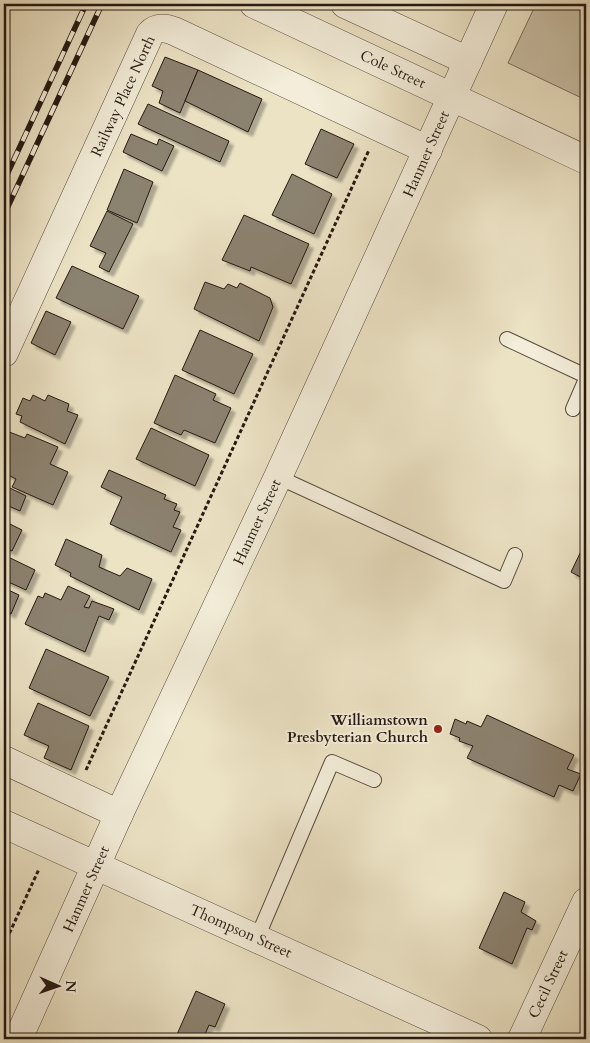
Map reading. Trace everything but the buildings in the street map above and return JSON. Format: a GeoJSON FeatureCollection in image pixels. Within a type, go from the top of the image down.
{"type":"FeatureCollection","features":[{"type":"Feature","properties":{"kind":"street","name":"Cole Street"},"geometry":{"type":"LineString","coordinates":[[254,4],[586,160]]}},
{"type":"Feature","properties":{"kind":"street"},"geometry":{"type":"LineString","coordinates":[[345,4],[468,61]]}},
{"type":"Feature","properties":{"kind":"street","name":"Hanmer Street"},"geometry":{"type":"LineString","coordinates":[[18,1039],[98,866],[119,814],[278,477],[494,4]]}},
{"type":"Feature","properties":{"kind":"street","name":"Railway Place North"},"geometry":{"type":"LineString","coordinates":[[4,353],[150,34],[154,30],[163,28],[174,31],[428,150]]}},
{"type":"Feature","properties":{"kind":"street"},"geometry":{"type":"LineString","coordinates":[[4,760],[119,814]]}},
{"type":"Feature","properties":{"kind":"street","name":"Thompson Street"},"geometry":{"type":"LineString","coordinates":[[4,824],[478,1039]]}},
{"type":"Feature","properties":{"kind":"street","name":"Cecil Street"},"geometry":{"type":"LineString","coordinates":[[522,1039],[586,902]]}},
{"type":"Feature","properties":{"kind":"lane"},"geometry":{"type":"LineString","coordinates":[[507,339],[586,377],[573,409]]}},
{"type":"Feature","properties":{"kind":"lane"},"geometry":{"type":"LineString","coordinates":[[278,477],[504,581],[515,555]]}},
{"type":"Feature","properties":{"kind":"lane"},"geometry":{"type":"LineString","coordinates":[[257,938],[332,762],[374,780]]}},
{"type":"Feature","properties":{"kind":"path"},"geometry":{"type":"LineString","coordinates":[[74,794],[379,128]]}},
{"type":"Feature","properties":{"kind":"path"},"geometry":{"type":"LineString","coordinates":[[4,945],[49,845]]}},
{"type":"Feature","properties":{"kind":"shaded area"},"geometry":{"type":"Polygon","coordinates":[[[536,4],[586,4],[586,100],[508,63],[536,4]]]}},
{"type":"Feature","properties":{"kind":"railway"},"geometry":{"type":"LineString","coordinates":[[4,181],[86,4]]}},
{"type":"Feature","properties":{"kind":"railway"},"geometry":{"type":"LineString","coordinates":[[4,215],[102,4]]}},
{"type":"Feature","properties":{"kind":"place","name":"Williamstown Presbyterian Church"},"geometry":{"type":"Point","coordinates":[438,729]}}]}
